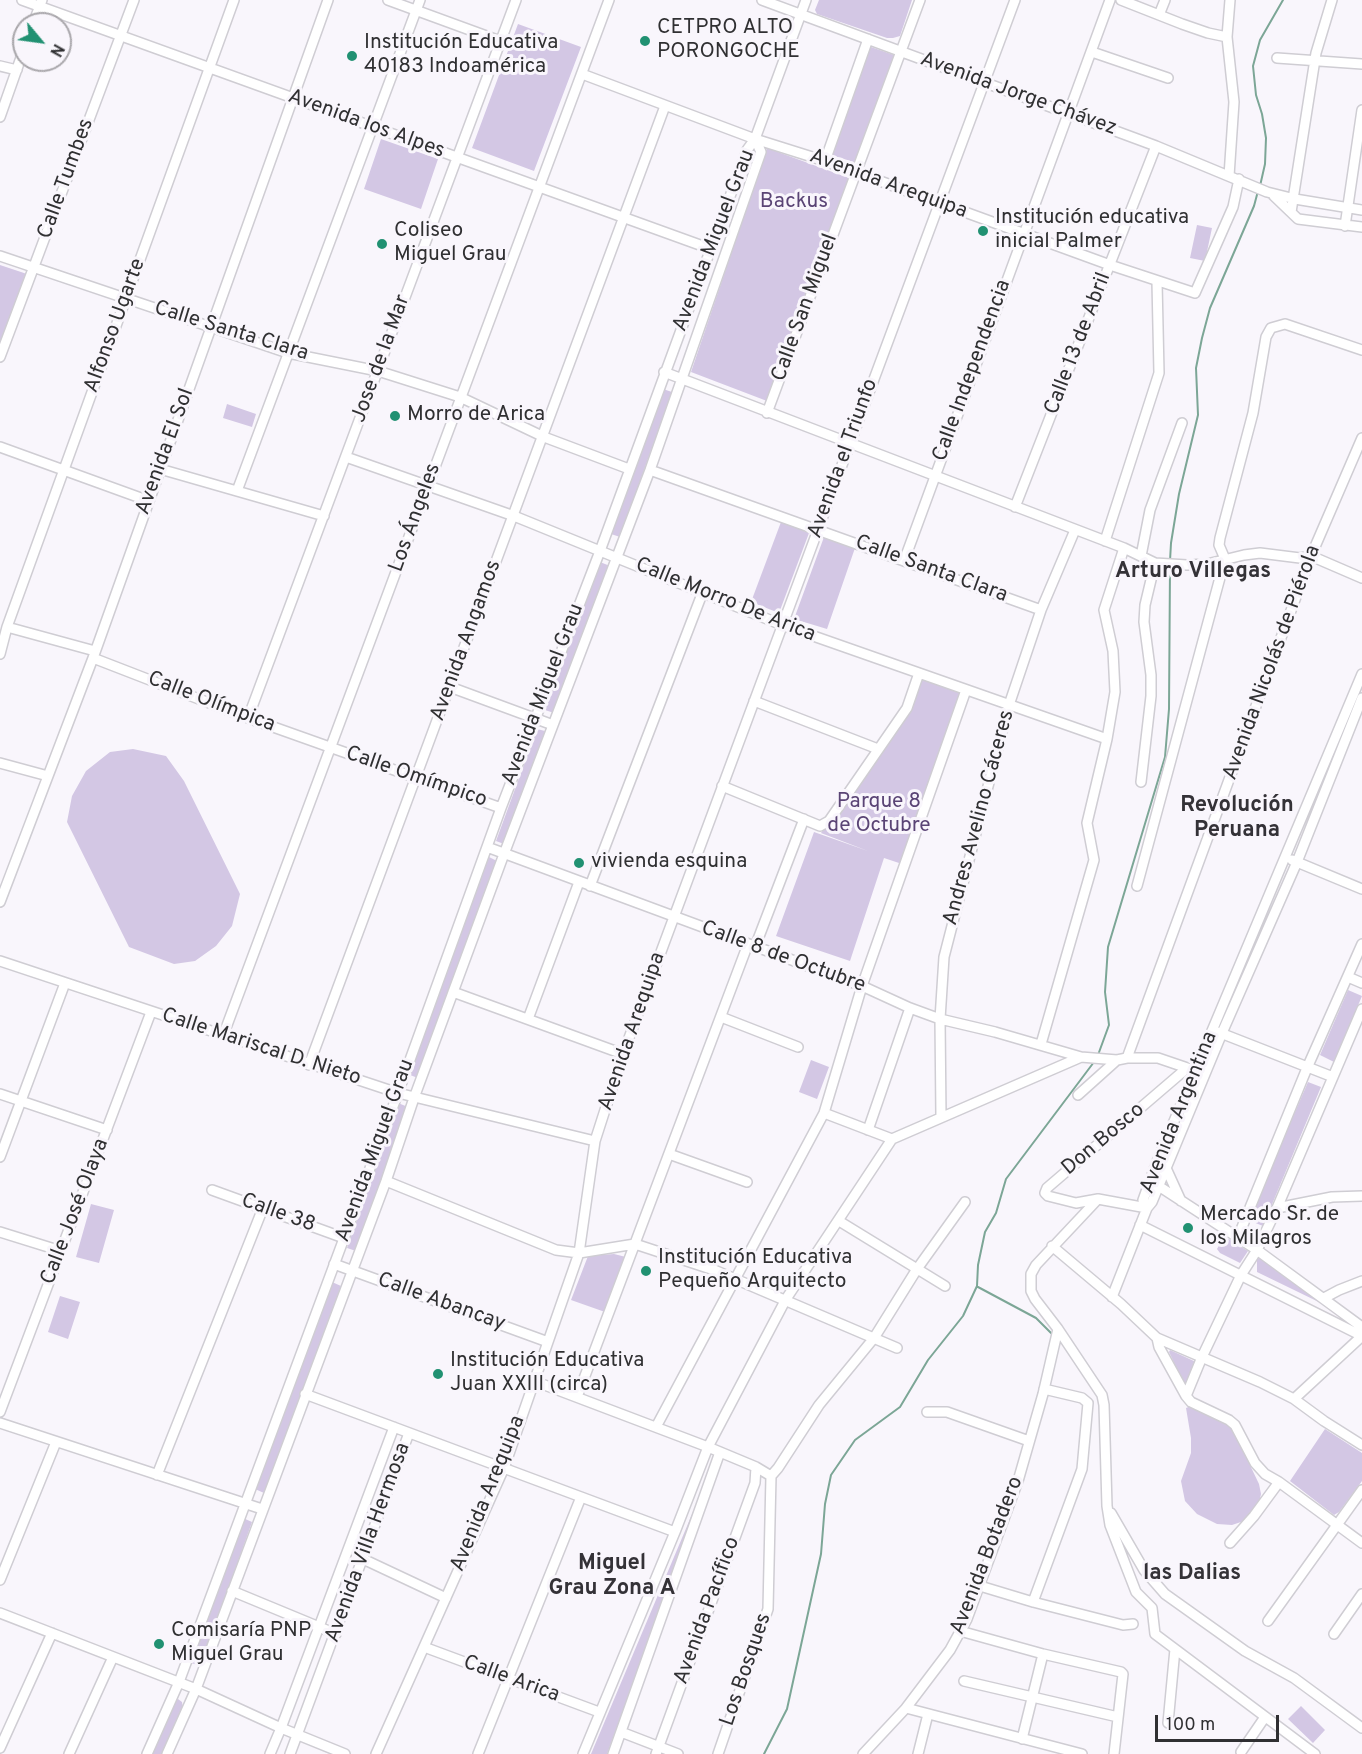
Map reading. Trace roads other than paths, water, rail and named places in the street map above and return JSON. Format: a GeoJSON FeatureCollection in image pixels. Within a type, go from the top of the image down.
{"type":"FeatureCollection","features":[{"type":"Feature","properties":{"kind":"street","name":"Avenida los Alpes"},"geometry":{"type":"LineString","coordinates":[[22,0],[40,3],[120,36],[711,249]]}},
{"type":"Feature","properties":{"kind":"street","name":"Calle Tumbes"},"geometry":{"type":"LineString","coordinates":[[0,357],[134,0]]}},
{"type":"Feature","properties":{"kind":"street","name":"Alfonso Ugarte"},"geometry":{"type":"LineString","coordinates":[[0,654],[7,627],[63,470],[234,0]]}},
{"type":"Feature","properties":{"kind":"street","name":"Avenida El Sol"},"geometry":{"type":"LineString","coordinates":[[0,902],[94,654],[328,0]]}},
{"type":"Feature","properties":{"kind":"street"},"geometry":{"type":"LineString","coordinates":[[388,0],[500,41]]}},
{"type":"Feature","properties":{"kind":"street"},"geometry":{"type":"LineString","coordinates":[[237,491],[420,0]]}},
{"type":"Feature","properties":{"kind":"street","name":"Jose de la Mar"},"geometry":{"type":"LineString","coordinates":[[248,718],[516,0]]}},
{"type":"Feature","properties":{"kind":"street","name":"Los Ángeles"},"geometry":{"type":"LineString","coordinates":[[223,1036],[609,0]]}},
{"type":"Feature","properties":{"kind":"street","name":"Avenida Jorge Chávez"},"geometry":{"type":"LineString","coordinates":[[762,0],[1156,146],[1269,193]]}},
{"type":"Feature","properties":{"kind":"street"},"geometry":{"type":"LineString","coordinates":[[755,139],[806,0]]}},
{"type":"Feature","properties":{"kind":"street","name":"Calle San Miguel"},"geometry":{"type":"LineString","coordinates":[[767,413],[920,0]]}},
{"type":"Feature","properties":{"kind":"street","name":"Avenida el Triunfo"},"geometry":{"type":"LineString","coordinates":[[674,918],[1015,0]]}},
{"type":"Feature","properties":{"kind":"street","name":"Calle Independencia"},"geometry":{"type":"LineString","coordinates":[[904,561],[1110,0]]}},
{"type":"Feature","properties":{"kind":"street"},"geometry":{"type":"LineString","coordinates":[[1121,0],[1208,33],[1227,37]]}},
{"type":"Feature","properties":{"kind":"street"},"geometry":{"type":"LineString","coordinates":[[1159,15],[1165,0]]}},
{"type":"Feature","properties":{"kind":"street"},"geometry":{"type":"LineString","coordinates":[[1229,176],[1234,102],[1227,37],[1230,0]]}},
{"type":"Feature","properties":{"kind":"street"},"geometry":{"type":"LineString","coordinates":[[1291,212],[1295,200],[1316,53],[1332,0]]}},
{"type":"Feature","properties":{"kind":"street"},"geometry":{"type":"LineString","coordinates":[[825,161],[868,39]]}},
{"type":"Feature","properties":{"kind":"street"},"geometry":{"type":"LineString","coordinates":[[1092,52],[1168,78]]}},
{"type":"Feature","properties":{"kind":"street"},"geometry":{"type":"LineString","coordinates":[[1277,58],[1362,64]]}},
{"type":"Feature","properties":{"kind":"street"},"geometry":{"type":"LineString","coordinates":[[0,117],[16,72]]}},
{"type":"Feature","properties":{"kind":"street","name":"Avenida Arequipa"},"geometry":{"type":"LineString","coordinates":[[582,74],[755,139],[825,161],[1157,282],[1195,293],[1243,181]]}},
{"type":"Feature","properties":{"kind":"street","name":"Avenida Angamos"},"geometry":{"type":"LineString","coordinates":[[309,1065],[665,106]]}},
{"type":"Feature","properties":{"kind":"street"},"geometry":{"type":"LineString","coordinates":[[1345,226],[1362,110]]}},
{"type":"Feature","properties":{"kind":"street","name":"Avenida Miguel Grau"},"geometry":{"type":"LineString","coordinates":[[147,1754],[179,1682],[398,1093],[501,808],[600,551],[747,150],[755,139],[761,152],[650,470],[504,854],[414,1098],[386,1181],[196,1689],[167,1754]]}},
{"type":"Feature","properties":{"kind":"street","name":"Calle 13 de Abril"},"geometry":{"type":"LineString","coordinates":[[1015,507],[1156,146]]}},
{"type":"Feature","properties":{"kind":"street"},"geometry":{"type":"LineString","coordinates":[[1269,193],[1295,200],[1362,210]]}},
{"type":"Feature","properties":{"kind":"street"},"geometry":{"type":"LineString","coordinates":[[1269,193],[1298,219],[1362,227]]}},
{"type":"Feature","properties":{"kind":"street","name":"Calle Santa Clara"},"geometry":{"type":"LineString","coordinates":[[0,256],[288,353],[378,371],[460,397],[544,437],[629,469]]}},
{"type":"Feature","properties":{"kind":"street"},"geometry":{"type":"LineString","coordinates":[[1105,541],[1159,373],[1157,282]]}},
{"type":"Feature","properties":{"kind":"street"},"geometry":{"type":"LineString","coordinates":[[1137,886],[1225,559],[1219,545],[1220,538],[1253,413],[1268,332],[1275,325],[1285,324],[1362,350]]}},
{"type":"Feature","properties":{"kind":"street"},"geometry":{"type":"LineString","coordinates":[[664,372],[1158,563],[1207,564],[1260,553],[1300,558],[1311,556],[1362,578]]}},
{"type":"Feature","properties":{"kind":"street"},"geometry":{"type":"LineString","coordinates":[[1141,556],[1150,510],[1182,423]]}},
{"type":"Feature","properties":{"kind":"street","name":"Avenida Nicolás de Piérola"},"geometry":{"type":"LineString","coordinates":[[1127,1058],[1311,556],[1362,438]]}},
{"type":"Feature","properties":{"kind":"street"},"geometry":{"type":"LineString","coordinates":[[0,447],[149,501]]}},
{"type":"Feature","properties":{"kind":"street","name":"Calle Morro De Arica"},"geometry":{"type":"LineString","coordinates":[[346,457],[514,516],[782,626],[1107,739]]}},
{"type":"Feature","properties":{"kind":"street"},"geometry":{"type":"LineString","coordinates":[[160,469],[324,516]]}},
{"type":"Feature","properties":{"kind":"street","name":"Calle Santa Clara"},"geometry":{"type":"LineString","coordinates":[[650,470],[1041,610]]}},
{"type":"Feature","properties":{"kind":"street","name":"Andres Avelino Cáceres"},"geometry":{"type":"LineString","coordinates":[[941,1117],[940,1019],[944,957],[1009,705],[1041,610],[1075,530]]}},
{"type":"Feature","properties":{"kind":"street"},"geometry":{"type":"LineString","coordinates":[[1041,1044],[1094,860],[1087,823],[1107,739],[1114,692],[1113,651],[1104,610],[1124,548]]}},
{"type":"Feature","properties":{"kind":"street"},"geometry":{"type":"LineString","coordinates":[[1141,782],[1151,696],[1151,675],[1144,622],[1145,605],[1158,563]]}},
{"type":"Feature","properties":{"kind":"street"},"geometry":{"type":"LineString","coordinates":[[590,886],[702,594]]}},
{"type":"Feature","properties":{"kind":"street","name":"Calle Olímpica"},"geometry":{"type":"LineString","coordinates":[[7,627],[94,654],[248,718],[330,748]]}},
{"type":"Feature","properties":{"kind":"street"},"geometry":{"type":"LineString","coordinates":[[722,786],[820,826],[829,821],[907,708],[919,673]]}},
{"type":"Feature","properties":{"kind":"street","name":"Avenida Argentina"},"geometry":{"type":"LineString","coordinates":[[1112,1297],[1147,1208],[1152,1202],[1154,1183],[1196,1071],[1218,1031],[1297,861],[1317,811],[1362,674]]}},
{"type":"Feature","properties":{"kind":"street"},"geometry":{"type":"LineString","coordinates":[[450,687],[553,725]]}},
{"type":"Feature","properties":{"kind":"street"},"geometry":{"type":"LineString","coordinates":[[656,1426],[824,1113],[862,986],[966,690]]}},
{"type":"Feature","properties":{"kind":"street","name":"Avenida Argentina"},"geometry":{"type":"LineString","coordinates":[[1218,1031],[1306,807],[1362,698]]}},
{"type":"Feature","properties":{"kind":"street"},"geometry":{"type":"LineString","coordinates":[[754,701],[878,749]]}},
{"type":"Feature","properties":{"kind":"street","name":"Calle Omímpico"},"geometry":{"type":"LineString","coordinates":[[330,748],[501,808]]}},
{"type":"Feature","properties":{"kind":"street"},"geometry":{"type":"LineString","coordinates":[[0,763],[48,776]]}},
{"type":"Feature","properties":{"kind":"street"},"geometry":{"type":"LineString","coordinates":[[1306,807],[1317,811]]}},
{"type":"Feature","properties":{"kind":"street"},"geometry":{"type":"LineString","coordinates":[[577,1397],[721,1017],[804,819]]}},
{"type":"Feature","properties":{"kind":"street","name":"Calle 8 de Octubre"},"geometry":{"type":"LineString","coordinates":[[487,847],[862,986],[940,1019],[1041,1044],[1082,1057],[1117,1060]]}},
{"type":"Feature","properties":{"kind":"street"},"geometry":{"type":"LineString","coordinates":[[1285,858],[1362,889]]}},
{"type":"Feature","properties":{"kind":"street"},"geometry":{"type":"LineString","coordinates":[[528,1019],[579,882]]}},
{"type":"Feature","properties":{"kind":"street","name":"Avenida Arequipa"},"geometry":{"type":"LineString","coordinates":[[376,1754],[504,1468],[579,1253],[595,1141],[623,1054],[674,918]]}},
{"type":"Feature","properties":{"kind":"street"},"geometry":{"type":"LineString","coordinates":[[1238,1237],[1307,1068],[1362,944]]}},
{"type":"Feature","properties":{"kind":"street","name":"Calle Mariscal D. Nieto"},"geometry":{"type":"LineString","coordinates":[[0,961],[414,1098],[595,1141]]}},
{"type":"Feature","properties":{"kind":"street"},"geometry":{"type":"LineString","coordinates":[[1348,977],[1362,983]]}},
{"type":"Feature","properties":{"kind":"street"},"geometry":{"type":"LineString","coordinates":[[0,1157],[65,983]]}},
{"type":"Feature","properties":{"kind":"street"},"geometry":{"type":"LineString","coordinates":[[453,992],[623,1054]]}},
{"type":"Feature","properties":{"kind":"street"},"geometry":{"type":"LineString","coordinates":[[868,1130],[910,1008]]}},
{"type":"Feature","properties":{"kind":"street"},"geometry":{"type":"LineString","coordinates":[[1186,1396],[1241,1275],[1257,1250],[1277,1208],[1362,1009]]}},
{"type":"Feature","properties":{"kind":"street","name":"Calle José Olaya"},"geometry":{"type":"LineString","coordinates":[[0,1412],[151,1012]]}},
{"type":"Feature","properties":{"kind":"street"},"geometry":{"type":"LineString","coordinates":[[721,1017],[798,1047]]}},
{"type":"Feature","properties":{"kind":"street"},"geometry":{"type":"LineString","coordinates":[[1218,1031],[1333,1077]]}},
{"type":"Feature","properties":{"kind":"street"},"geometry":{"type":"LineString","coordinates":[[583,1754],[708,1447],[786,1299],[892,1139],[1082,1057]]}},
{"type":"Feature","properties":{"kind":"street"},"geometry":{"type":"LineString","coordinates":[[1078,1095],[1117,1060],[1158,1058],[1196,1071]]}},
{"type":"Feature","properties":{"kind":"street","name":"Don Bosco"},"geometry":{"type":"LineString","coordinates":[[1098,1199],[1076,1203],[1048,1197],[1046,1193],[1047,1188],[1196,1071]]}},
{"type":"Feature","properties":{"kind":"street"},"geometry":{"type":"LineString","coordinates":[[0,1094],[107,1130]]}},
{"type":"Feature","properties":{"kind":"street"},"geometry":{"type":"LineString","coordinates":[[824,1113],[892,1139]]}},
{"type":"Feature","properties":{"kind":"street"},"geometry":{"type":"LineString","coordinates":[[669,1154],[747,1182]]}},
{"type":"Feature","properties":{"kind":"street"},"geometry":{"type":"LineString","coordinates":[[1161,1166],[1181,1201]]}},
{"type":"Feature","properties":{"kind":"street"},"geometry":{"type":"LineString","coordinates":[[386,1181],[556,1250],[579,1253],[635,1244],[714,1269],[897,1348]]}},
{"type":"Feature","properties":{"kind":"street"},"geometry":{"type":"LineString","coordinates":[[1154,1183],[1257,1250],[1362,1327]]}},
{"type":"Feature","properties":{"kind":"street","name":"Calle 38"},"geometry":{"type":"LineString","coordinates":[[212,1190],[344,1238]]}},
{"type":"Feature","properties":{"kind":"street"},"geometry":{"type":"LineString","coordinates":[[1283,1191],[1300,1204]]}},
{"type":"Feature","properties":{"kind":"street"},"geometry":{"type":"LineString","coordinates":[[1277,1208],[1332,1197],[1362,1196]]}},
{"type":"Feature","properties":{"kind":"street"},"geometry":{"type":"LineString","coordinates":[[1147,1208],[1098,1199],[1036,1265],[1030,1282],[1035,1299],[1102,1395],[1105,1413],[1107,1506],[1110,1525],[1136,1592],[1152,1608],[1155,1634],[1313,1753]]}},
{"type":"Feature","properties":{"kind":"street"},"geometry":{"type":"LineString","coordinates":[[534,1381],[656,1426],[756,1467],[771,1476],[819,1405],[874,1338],[917,1269],[965,1202]]}},
{"type":"Feature","properties":{"kind":"street"},"geometry":{"type":"LineString","coordinates":[[157,1475],[263,1208]]}},
{"type":"Feature","properties":{"kind":"street"},"geometry":{"type":"LineString","coordinates":[[838,1221],[945,1286]]}},
{"type":"Feature","properties":{"kind":"street"},"geometry":{"type":"LineString","coordinates":[[1140,1225],[1362,1336],[1294,1399]]}},
{"type":"Feature","properties":{"kind":"street"},"geometry":{"type":"LineString","coordinates":[[0,1232],[61,1251]]}},
{"type":"Feature","properties":{"kind":"street"},"geometry":{"type":"LineString","coordinates":[[1052,1246],[1157,1338],[1294,1399],[1362,1445]]}},
{"type":"Feature","properties":{"kind":"street","name":"Calle Abancay"},"geometry":{"type":"LineString","coordinates":[[334,1264],[548,1342]]}},
{"type":"Feature","properties":{"kind":"street"},"geometry":{"type":"LineString","coordinates":[[1324,1298],[1362,1281]]}},
{"type":"Feature","properties":{"kind":"street","name":"Avenida Botadero"},"geometry":{"type":"LineString","coordinates":[[863,1754],[906,1708],[951,1650],[960,1631],[980,1586],[1018,1481],[1058,1331]]}},
{"type":"Feature","properties":{"kind":"street"},"geometry":{"type":"LineString","coordinates":[[1157,1338],[1159,1347],[1191,1402],[1229,1420],[1235,1425],[1255,1463],[1265,1474],[1362,1543]]}},
{"type":"Feature","properties":{"kind":"street"},"geometry":{"type":"LineString","coordinates":[[1033,1602],[1082,1469],[1088,1403],[1082,1398],[1044,1389]]}},
{"type":"Feature","properties":{"kind":"street"},"geometry":{"type":"LineString","coordinates":[[305,1394],[675,1532]]}},
{"type":"Feature","properties":{"kind":"street"},"geometry":{"type":"LineString","coordinates":[[927,1412],[947,1412],[1029,1441]]}},
{"type":"Feature","properties":{"kind":"street"},"geometry":{"type":"LineString","coordinates":[[0,1423],[262,1509]]}},
{"type":"Feature","properties":{"kind":"street","name":"Avenida Villa Hermosa"},"geometry":{"type":"LineString","coordinates":[[270,1754],[394,1427]]}},
{"type":"Feature","properties":{"kind":"street","name":"Avenida Villa Hermosa"},"geometry":{"type":"LineString","coordinates":[[290,1754],[409,1432]]}},
{"type":"Feature","properties":{"kind":"street"},"geometry":{"type":"LineString","coordinates":[[0,1580],[56,1442]]}},
{"type":"Feature","properties":{"kind":"street"},"geometry":{"type":"LineString","coordinates":[[613,1754],[720,1452]]}},
{"type":"Feature","properties":{"kind":"street","name":"Avenida Pacífico"},"geometry":{"type":"LineString","coordinates":[[657,1750],[755,1483],[756,1467]]}},
{"type":"Feature","properties":{"kind":"street","name":"Los Bosques"},"geometry":{"type":"LineString","coordinates":[[718,1754],[768,1609],[771,1476]]}},
{"type":"Feature","properties":{"kind":"street"},"geometry":{"type":"LineString","coordinates":[[1230,1543],[1254,1516],[1279,1482]]}},
{"type":"Feature","properties":{"kind":"street"},"geometry":{"type":"LineString","coordinates":[[1268,1621],[1362,1490]]}},
{"type":"Feature","properties":{"kind":"street"},"geometry":{"type":"LineString","coordinates":[[478,1754],[580,1497]]}},
{"type":"Feature","properties":{"kind":"street"},"geometry":{"type":"LineString","coordinates":[[1107,1506],[1144,1570],[1165,1594],[1245,1650],[1294,1678],[1362,1728]]}},
{"type":"Feature","properties":{"kind":"street"},"geometry":{"type":"LineString","coordinates":[[363,1559],[446,1598]]}},
{"type":"Feature","properties":{"kind":"street"},"geometry":{"type":"LineString","coordinates":[[980,1586],[1033,1602],[1123,1624],[1133,1624]]}},
{"type":"Feature","properties":{"kind":"street"},"geometry":{"type":"LineString","coordinates":[[232,1591],[336,1634]]}},
{"type":"Feature","properties":{"kind":"street"},"geometry":{"type":"LineString","coordinates":[[1334,1634],[1362,1594]]}},
{"type":"Feature","properties":{"kind":"street"},"geometry":{"type":"LineString","coordinates":[[0,1613],[179,1682],[345,1754]]}},
{"type":"Feature","properties":{"kind":"street"},"geometry":{"type":"LineString","coordinates":[[960,1631],[1043,1654],[1121,1672],[1123,1674],[1114,1754]]}},
{"type":"Feature","properties":{"kind":"street"},"geometry":{"type":"LineString","coordinates":[[0,1748],[52,1633]]}},
{"type":"Feature","properties":{"kind":"street","name":"Calle Arica"},"geometry":{"type":"LineString","coordinates":[[424,1647],[599,1712]]}},
{"type":"Feature","properties":{"kind":"street"},"geometry":{"type":"LineString","coordinates":[[1168,1724],[1175,1649]]}},
{"type":"Feature","properties":{"kind":"street"},"geometry":{"type":"LineString","coordinates":[[1022,1739],[1043,1654]]}},
{"type":"Feature","properties":{"kind":"street"},"geometry":{"type":"LineString","coordinates":[[69,1754],[113,1657]]}},
{"type":"Feature","properties":{"kind":"street"},"geometry":{"type":"LineString","coordinates":[[964,1680],[1118,1717]]}},
{"type":"Feature","properties":{"kind":"street"},"geometry":{"type":"LineString","coordinates":[[906,1708],[1082,1754]]}},
{"type":"Feature","properties":{"kind":"street"},"geometry":{"type":"LineString","coordinates":[[918,1754],[928,1714]]}},
{"type":"Feature","properties":{"kind":"street"},"geometry":{"type":"LineString","coordinates":[[1241,1752],[1264,1717]]}},
{"type":"Feature","properties":{"kind":"street"},"geometry":{"type":"LineString","coordinates":[[621,1732],[657,1750],[678,1754]]}},
{"type":"Feature","properties":{"kind":"waterway"},"geometry":{"type":"LineString","coordinates":[[1260,186],[1265,164],[1266,138],[1256,95],[1253,66],[1260,40],[1283,0]]}},
{"type":"Feature","properties":{"kind":"waterway"},"geometry":{"type":"LineString","coordinates":[[1170,561],[1179,494],[1198,415],[1196,368],[1202,338],[1210,308],[1254,206],[1258,191]]}},
{"type":"Feature","properties":{"kind":"waterway"},"geometry":{"type":"LineString","coordinates":[[1098,1055],[1109,1025],[1105,992],[1108,947],[1165,757],[1169,709],[1170,567]]}},
{"type":"Feature","properties":{"kind":"waterway"},"geometry":{"type":"LineString","coordinates":[[764,1754],[787,1709],[821,1554],[825,1504],[831,1475],[855,1440],[900,1407],[928,1360],[963,1316],[977,1286],[978,1265],[985,1232],[996,1213],[1006,1179],[1094,1062]]}},
{"type":"Feature","properties":{"kind":"waterway"},"geometry":{"type":"LineString","coordinates":[[978,1287],[1036,1318],[1051,1333]]}},
{"type":"Feature","properties":{"kind":"place","name":"CETPRO ALTO PORONGOCHE"},"geometry":{"type":"Point","coordinates":[645,41]}},
{"type":"Feature","properties":{"kind":"place","name":"Institución Educativa 40183 Indoamérica"},"geometry":{"type":"Point","coordinates":[352,56]}},
{"type":"Feature","properties":{"kind":"place","name":"Institución educativa inicial Palmer"},"geometry":{"type":"Point","coordinates":[983,231]}},
{"type":"Feature","properties":{"kind":"place","name":"Coliseo Miguel Grau"},"geometry":{"type":"Point","coordinates":[382,244]}},
{"type":"Feature","properties":{"kind":"place","name":"Morro de Arica"},"geometry":{"type":"Point","coordinates":[395,416]}},
{"type":"Feature","properties":{"kind":"place","name":"vivienda esquina"},"geometry":{"type":"Point","coordinates":[579,863]}},
{"type":"Feature","properties":{"kind":"place","name":"Mercado Sr. de los Milagros"},"geometry":{"type":"Point","coordinates":[1188,1228]}},
{"type":"Feature","properties":{"kind":"place","name":"Institución Educativa Pequeño Arquitecto"},"geometry":{"type":"Point","coordinates":[646,1271]}},
{"type":"Feature","properties":{"kind":"place","name":"Institución Educativa Juan XXIII (circa)"},"geometry":{"type":"Point","coordinates":[438,1374]}},
{"type":"Feature","properties":{"kind":"place","name":"Comisaría PNP Miguel Grau"},"geometry":{"type":"Point","coordinates":[159,1644]}},
{"type":"Feature","properties":{"kind":"district","name":"Arturo Villegas"},"geometry":{"type":"Point","coordinates":[1193,573]}},
{"type":"Feature","properties":{"kind":"district","name":"Revolución Peruana"},"geometry":{"type":"Point","coordinates":[1237,820]}},
{"type":"Feature","properties":{"kind":"district","name":"las Dalias"},"geometry":{"type":"Point","coordinates":[1192,1575]}},
{"type":"Feature","properties":{"kind":"district","name":"Miguel Grau Zona A"},"geometry":{"type":"Point","coordinates":[612,1578]}},
{"type":"Feature","properties":{"kind":"park label","name":"Backus"},"geometry":{"type":"Point","coordinates":[794,203]}},
{"type":"Feature","properties":{"kind":"park label","name":"Parque 8 de Octubre"},"geometry":{"type":"Point","coordinates":[879,815]}}]}
